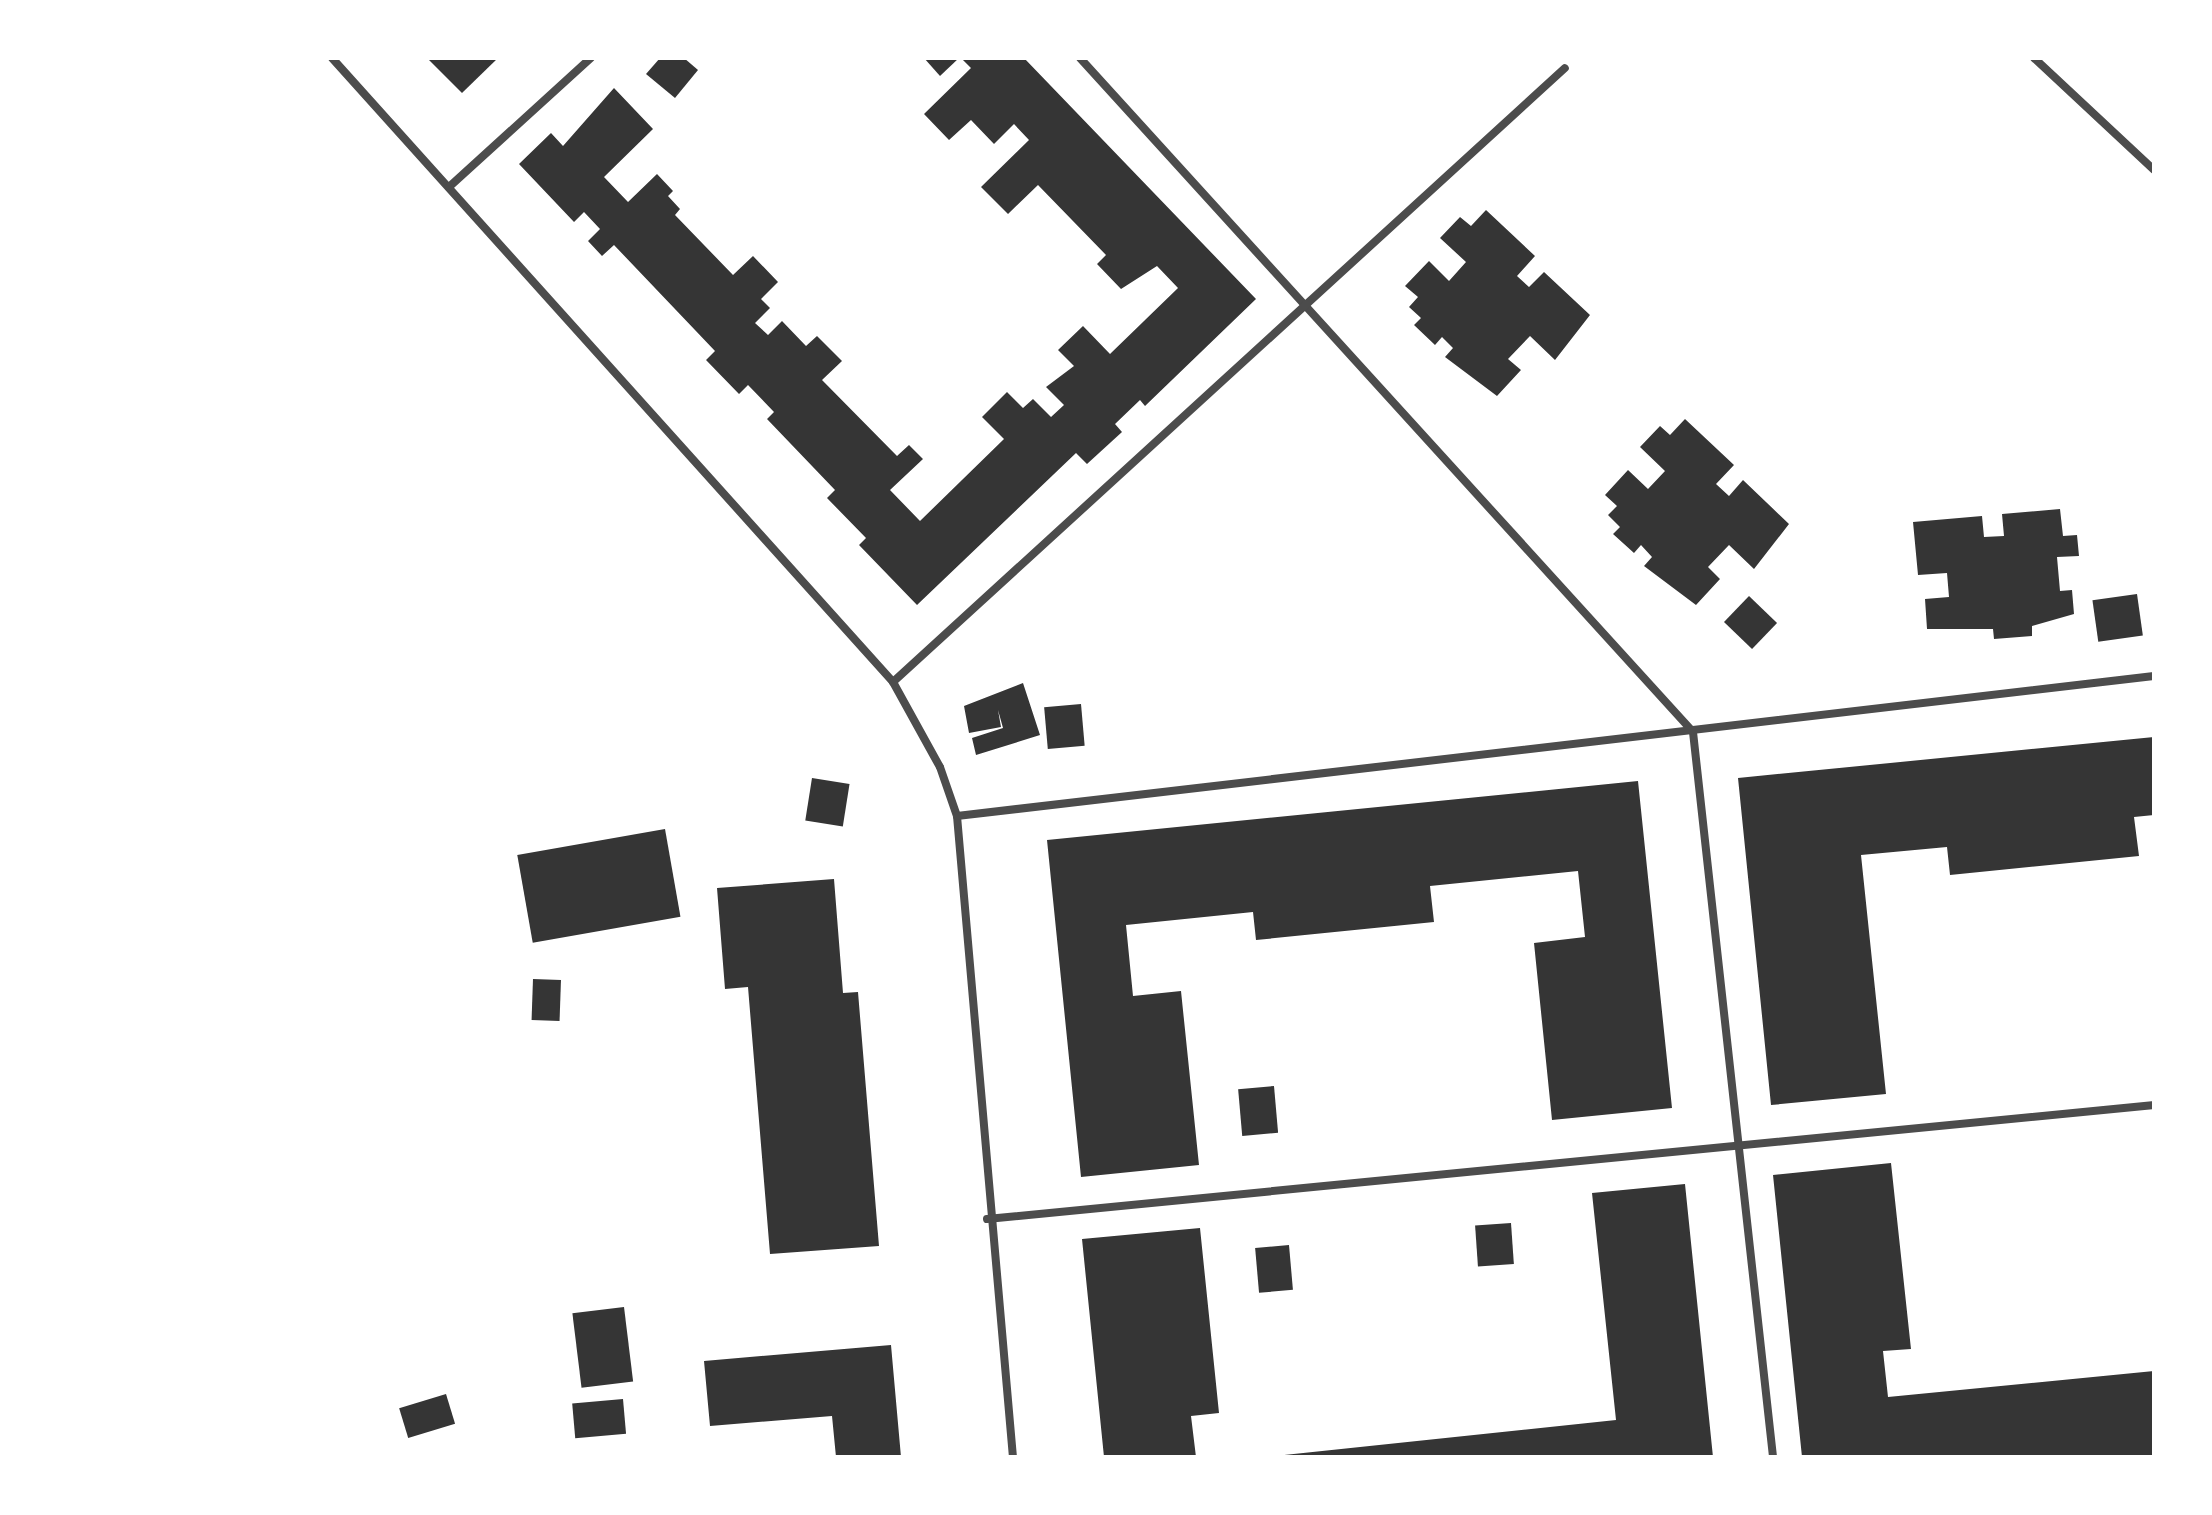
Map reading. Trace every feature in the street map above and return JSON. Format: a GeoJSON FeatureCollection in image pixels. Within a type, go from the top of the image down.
{"type":"FeatureCollection","features":[{"type":"Feature","properties":{"kind":"street"},"geometry":{"type":"LineString","coordinates":[[332,58],[893,682],[940,767],[957,816],[987,1219],[1013,1457]]}},
{"type":"Feature","properties":{"kind":"street"},"geometry":{"type":"LineString","coordinates":[[449,187],[591,58]]}},
{"type":"Feature","properties":{"kind":"street"},"geometry":{"type":"LineString","coordinates":[[1080,58],[1693,732],[1773,1457]]}},
{"type":"Feature","properties":{"kind":"street"},"geometry":{"type":"LineString","coordinates":[[2034,58],[2154,170]]}},
{"type":"Feature","properties":{"kind":"street"},"geometry":{"type":"LineString","coordinates":[[893,682],[1565,68]]}},
{"type":"Feature","properties":{"kind":"street"},"geometry":{"type":"LineString","coordinates":[[957,816],[2154,676]]}},
{"type":"Feature","properties":{"kind":"street"},"geometry":{"type":"LineString","coordinates":[[987,1219],[2154,1105]]}},
{"type":"Feature","properties":{"kind":"building"},"geometry":{"type":"Polygon","coordinates":[[[427,58],[498,58],[462,93],[427,58]]]}},
{"type":"Feature","properties":{"kind":"building"},"geometry":{"type":"Polygon","coordinates":[[[660,58],[684,58],[698,70],[675,98],[646,74],[660,58]]]}},
{"type":"Feature","properties":{"kind":"building"},"geometry":{"type":"Polygon","coordinates":[[[924,58],[959,58],[940,76],[924,58]]]}},
{"type":"Feature","properties":{"kind":"building"},"geometry":{"type":"Polygon","coordinates":[[[961,58],[1024,58],[1256,299],[1145,406],[1140,400],[1115,424],[1122,432],[1087,464],[1076,453],[917,605],[859,545],[866,538],[827,498],[835,490],[767,419],[774,412],[748,385],[739,394],[706,360],[715,351],[614,245],[602,256],[588,241],[600,229],[584,212],[574,222],[519,164],[551,133],[563,146],[614,88],[653,129],[604,177],[628,202],[657,174],[673,191],[668,196],[680,209],[675,215],[733,275],[753,256],[778,282],[761,299],[770,308],[755,323],[768,335],[782,321],[806,346],[817,336],[842,361],[822,380],[897,456],[909,445],[923,459],[890,490],[920,521],[1004,439],[982,417],[1007,392],[1023,408],[1033,399],[1051,417],[1064,405],[1046,387],[1074,366],[1058,350],[1083,326],[1110,354],[1178,288],[1157,266],[1121,289],[1097,264],[1106,255],[1038,185],[1008,214],[981,187],[1029,140],[1014,124],[994,144],[971,120],[949,140],[924,114],[971,68],[961,58]]]}},
{"type":"Feature","properties":{"kind":"building"},"geometry":{"type":"Polygon","coordinates":[[[1486,210],[1535,256],[1517,276],[1529,287],[1544,272],[1590,315],[1555,360],[1530,336],[1508,359],[1521,370],[1497,396],[1445,357],[1453,348],[1442,337],[1435,345],[1414,325],[1421,318],[1409,307],[1418,297],[1405,286],[1429,261],[1449,281],[1466,262],[1440,238],[1460,217],[1471,226],[1486,210]]]}},
{"type":"Feature","properties":{"kind":"building"},"geometry":{"type":"Polygon","coordinates":[[[1685,419],[1734,465],[1716,484],[1729,496],[1743,480],[1789,524],[1754,569],[1729,545],[1708,567],[1720,579],[1696,605],[1644,566],[1652,557],[1641,545],[1634,553],[1613,534],[1620,527],[1608,515],[1617,506],[1605,495],[1628,470],[1648,489],[1665,471],[1640,447],[1660,426],[1670,435],[1685,419]]]}},
{"type":"Feature","properties":{"kind":"building"},"geometry":{"type":"Polygon","coordinates":[[[2060,509],[2063,536],[2077,535],[2079,556],[2057,557],[2060,591],[2072,590],[2074,614],[2032,626],[2032,636],[1994,639],[1993,629],[1927,629],[1925,599],[1949,597],[1947,573],[1918,575],[1913,522],[1982,516],[1984,537],[2004,536],[2002,514],[2060,509]]]}},
{"type":"Feature","properties":{"kind":"building"},"geometry":{"type":"Polygon","coordinates":[[[2137,594],[2143,636],[2098,642],[2092,600],[2137,594]]]}},
{"type":"Feature","properties":{"kind":"building"},"geometry":{"type":"Polygon","coordinates":[[[1749,596],[1777,623],[1752,649],[1724,622],[1749,596]]]}},
{"type":"Feature","properties":{"kind":"building"},"geometry":{"type":"Polygon","coordinates":[[[1023,683],[1040,735],[976,755],[972,738],[1003,728],[998,710],[1001,727],[969,733],[964,706],[1023,683]]]}},
{"type":"Feature","properties":{"kind":"building"},"geometry":{"type":"Polygon","coordinates":[[[1081,704],[1085,746],[1048,749],[1044,707],[1081,704]]]}},
{"type":"Feature","properties":{"kind":"building"},"geometry":{"type":"Polygon","coordinates":[[[2154,737],[2154,815],[2134,817],[2139,856],[1950,875],[1947,847],[1861,855],[1886,1094],[1771,1105],[1738,778],[2154,737]]]}},
{"type":"Feature","properties":{"kind":"building"},"geometry":{"type":"Polygon","coordinates":[[[812,778],[850,784],[843,826],[805,820],[812,778]]]}},
{"type":"Feature","properties":{"kind":"building"},"geometry":{"type":"Polygon","coordinates":[[[1638,781],[1672,1108],[1552,1120],[1534,943],[1585,937],[1578,871],[1430,886],[1434,922],[1256,940],[1253,912],[1126,925],[1133,996],[1181,991],[1199,1165],[1081,1177],[1047,840],[1638,781]]]}},
{"type":"Feature","properties":{"kind":"building"},"geometry":{"type":"Polygon","coordinates":[[[665,829],[680,917],[533,943],[517,855],[665,829]]]}},
{"type":"Feature","properties":{"kind":"building"},"geometry":{"type":"Polygon","coordinates":[[[834,879],[843,993],[858,992],[879,1246],[770,1254],[748,987],[725,989],[717,888],[834,879]]]}},
{"type":"Feature","properties":{"kind":"building"},"geometry":{"type":"Polygon","coordinates":[[[533,979],[561,980],[560,1021],[532,1020],[533,979]]]}},
{"type":"Feature","properties":{"kind":"building"},"geometry":{"type":"Polygon","coordinates":[[[1274,1086],[1278,1133],[1242,1136],[1238,1089],[1274,1086]]]}},
{"type":"Feature","properties":{"kind":"building"},"geometry":{"type":"Polygon","coordinates":[[[1891,1163],[1911,1349],[1883,1351],[1888,1397],[2154,1371],[2154,1457],[1802,1457],[1773,1175],[1891,1163]]]}},
{"type":"Feature","properties":{"kind":"building"},"geometry":{"type":"Polygon","coordinates":[[[1685,1184],[1713,1457],[1266,1457],[1616,1420],[1592,1193],[1685,1184]]]}},
{"type":"Feature","properties":{"kind":"building"},"geometry":{"type":"Polygon","coordinates":[[[1511,1223],[1514,1264],[1478,1266],[1475,1226],[1511,1223]]]}},
{"type":"Feature","properties":{"kind":"building"},"geometry":{"type":"Polygon","coordinates":[[[1200,1228],[1219,1413],[1191,1416],[1196,1457],[1104,1457],[1082,1239],[1200,1228]]]}},
{"type":"Feature","properties":{"kind":"building"},"geometry":{"type":"Polygon","coordinates":[[[1289,1245],[1293,1290],[1259,1293],[1255,1248],[1289,1245]]]}},
{"type":"Feature","properties":{"kind":"building"},"geometry":{"type":"Polygon","coordinates":[[[624,1307],[633,1381],[582,1388],[572,1313],[624,1307]]]}},
{"type":"Feature","properties":{"kind":"building"},"geometry":{"type":"Polygon","coordinates":[[[891,1345],[901,1457],[836,1457],[832,1416],[710,1426],[704,1361],[891,1345]]]}},
{"type":"Feature","properties":{"kind":"building"},"geometry":{"type":"Polygon","coordinates":[[[446,1394],[455,1424],[408,1438],[399,1408],[446,1394]]]}},
{"type":"Feature","properties":{"kind":"building"},"geometry":{"type":"Polygon","coordinates":[[[623,1399],[626,1434],[575,1438],[572,1403],[623,1399]]]}}]}
